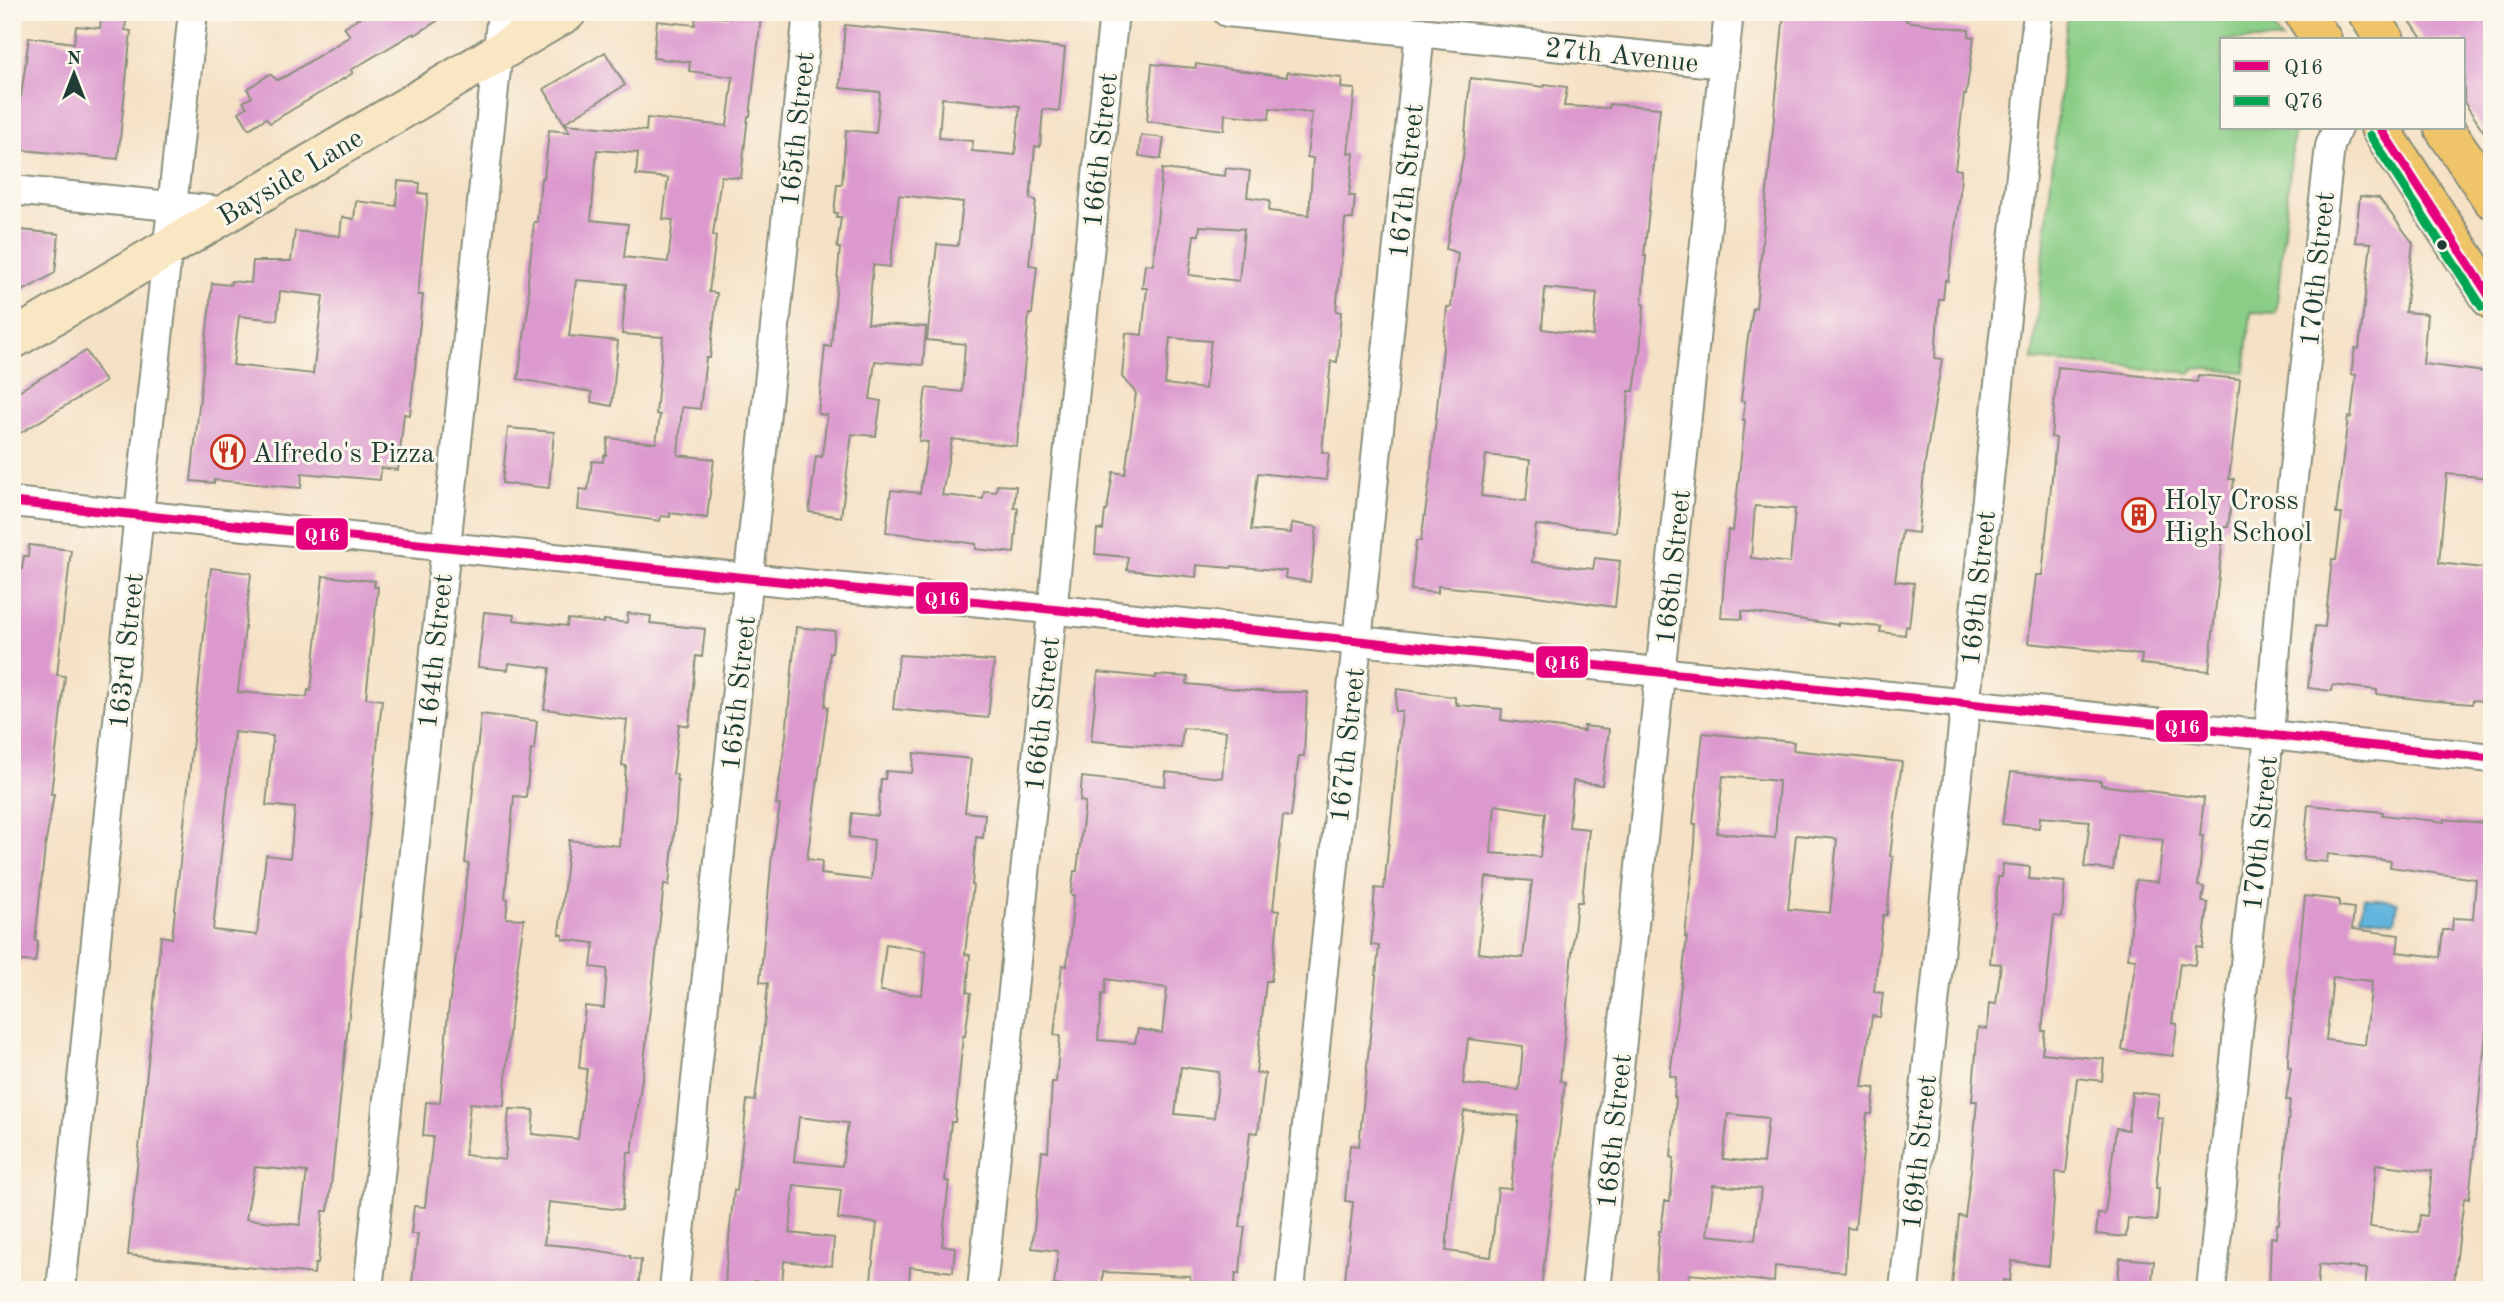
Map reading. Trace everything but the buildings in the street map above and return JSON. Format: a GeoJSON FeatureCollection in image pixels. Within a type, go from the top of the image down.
{"type":"FeatureCollection","features":[{"type":"Feature","properties":{"kind":"main road"},"geometry":{"type":"LineString","coordinates":[[2304,12],[2321,38]]}},
{"type":"Feature","properties":{"kind":"main road"},"geometry":{"type":"LineString","coordinates":[[2367,12],[2384,38]]}},
{"type":"Feature","properties":{"kind":"main road"},"geometry":{"type":"LineString","coordinates":[[2381,130],[2492,300]]}},
{"type":"Feature","properties":{"kind":"main road"},"geometry":{"type":"LineString","coordinates":[[2445,130],[2492,199]]}},
{"type":"Feature","properties":{"kind":"street","name":"163rd Street"},"geometry":{"type":"LineString","coordinates":[[61,1290],[139,514],[193,12]]}},
{"type":"Feature","properties":{"kind":"street","name":"164th Street"},"geometry":{"type":"LineString","coordinates":[[368,1290],[502,12]]}},
{"type":"Feature","properties":{"kind":"street","name":"Bayside Lane"},"geometry":{"type":"LineString","coordinates":[[12,340],[567,12]]}},
{"type":"Feature","properties":{"kind":"street","name":"165th Street"},"geometry":{"type":"LineString","coordinates":[[674,1290],[808,12]]}},
{"type":"Feature","properties":{"kind":"street","name":"166th Street"},"geometry":{"type":"LineString","coordinates":[[982,1290],[1114,12]]}},
{"type":"Feature","properties":{"kind":"street","name":"27th Avenue"},"geometry":{"type":"LineString","coordinates":[[1227,12],[1724,64]]}},
{"type":"Feature","properties":{"kind":"street","name":"168th Street"},"geometry":{"type":"LineString","coordinates":[[1596,1290],[1729,12]]}},
{"type":"Feature","properties":{"kind":"street","name":"169th Street"},"geometry":{"type":"LineString","coordinates":[[1904,1290],[2038,12]]}},
{"type":"Feature","properties":{"kind":"street","name":"167th Street"},"geometry":{"type":"LineString","coordinates":[[1290,1290],[1420,32]]}},
{"type":"Feature","properties":{"kind":"street","name":"170th Street"},"geometry":{"type":"LineString","coordinates":[[2211,1290],[2269,735],[2281,585],[2330,146],[2336,130]]}},
{"type":"Feature","properties":{"kind":"street"},"geometry":{"type":"LineString","coordinates":[[12,190],[229,212]]}},
{"type":"Feature","properties":{"kind":"street"},"geometry":{"type":"LineString","coordinates":[[12,502],[2492,758]]}},
{"type":"Feature","properties":{"kind":"green space"},"geometry":{"type":"Polygon","coordinates":[[[2068,12],[2263,12],[2281,38],[2220,38],[2220,130],[2294,130],[2276,313],[2251,312],[2245,372],[2194,368],[2191,373],[2033,360],[2068,12]]]}},
{"type":"Feature","properties":{"kind":"water"},"geometry":{"type":"Polygon","coordinates":[[[2364,897],[2398,902],[2395,921],[2361,917],[2364,897]]]}},
{"type":"Feature","properties":{"kind":"transit line","name":"Q16"},"geometry":{"type":"LineString","coordinates":[[2381,130],[2492,300]]}},
{"type":"Feature","properties":{"kind":"transit line","name":"Q76"},"geometry":{"type":"LineString","coordinates":[[2370,135],[2482,307]]}},
{"type":"Feature","properties":{"kind":"transit line","name":"Q16"},"geometry":{"type":"LineString","coordinates":[[12,502],[2492,758]]}},
{"type":"Feature","properties":{"kind":"place","name":"Alfredo's Pizza"},"geometry":{"type":"Point","coordinates":[228,452]}},
{"type":"Feature","properties":{"kind":"place","name":"Holy Cross High School"},"geometry":{"type":"Point","coordinates":[2139,515]}}]}
